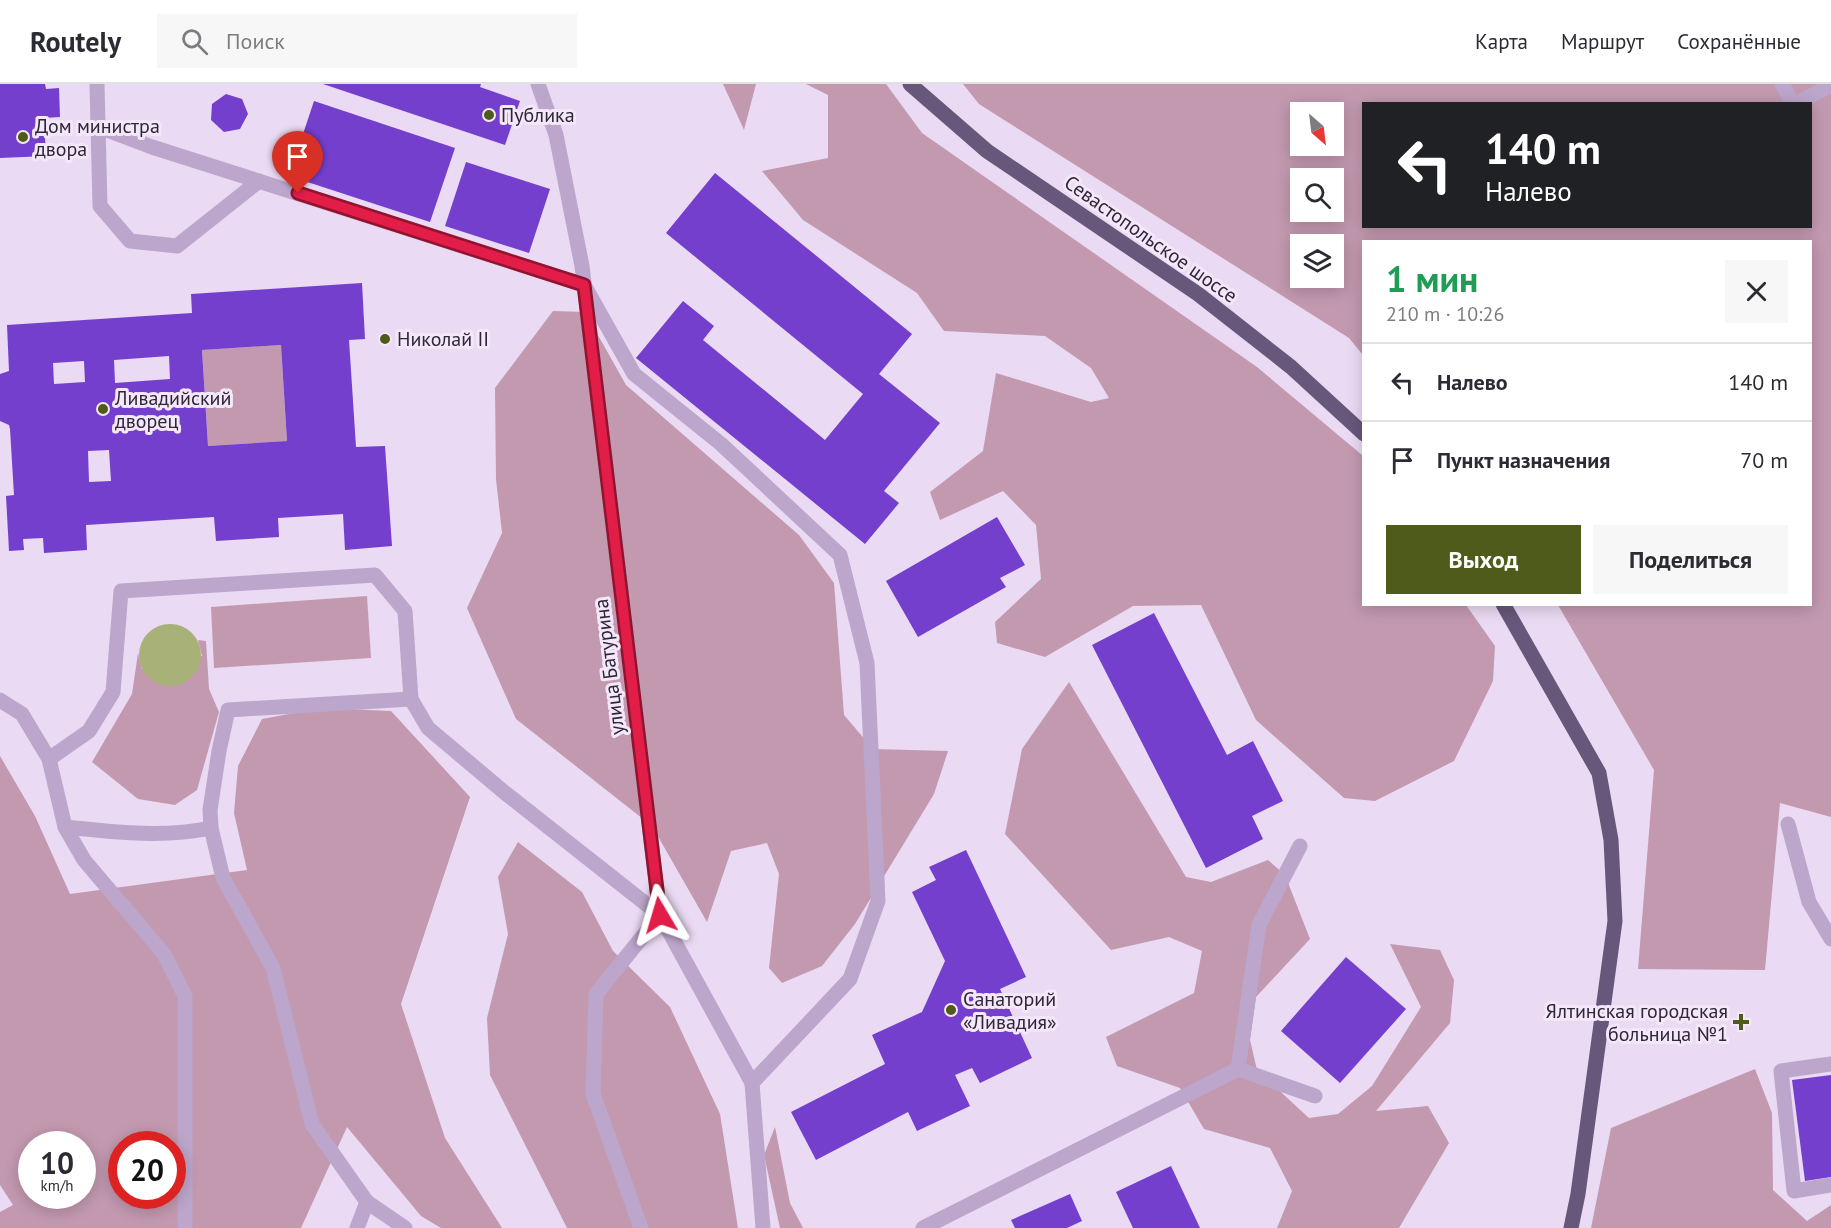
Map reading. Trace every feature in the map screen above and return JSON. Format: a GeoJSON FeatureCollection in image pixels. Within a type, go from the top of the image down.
{"type":"FeatureCollection","features":[{"type":"Feature","properties":{"kind":"main road","name":"Севастопольское шоссе"},"geometry":{"type":"LineString","coordinates":[[910,84],[987,151],[1198,294],[1291,367],[1362,432]]}},
{"type":"Feature","properties":{"kind":"main road"},"geometry":{"type":"LineString","coordinates":[[1504,606],[1599,773],[1611,840],[1615,921],[1578,1194],[1571,1228]]}},
{"type":"Feature","properties":{"kind":"street"},"geometry":{"type":"LineString","coordinates":[[97,84],[100,206],[130,241],[177,246],[259,181]]}},
{"type":"Feature","properties":{"kind":"street","name":"улица Батурина"},"geometry":{"type":"LineString","coordinates":[[538,84],[556,135],[584,285],[660,915],[752,1083],[763,1228]]}},
{"type":"Feature","properties":{"kind":"street"},"geometry":{"type":"LineString","coordinates":[[1782,84],[1794,102]]}},
{"type":"Feature","properties":{"kind":"street"},"geometry":{"type":"LineString","coordinates":[[1799,102],[1831,85]]}},
{"type":"Feature","properties":{"kind":"street"},"geometry":{"type":"LineString","coordinates":[[99,127],[152,147],[584,285],[634,374],[721,444],[840,555],[867,663],[878,901],[850,979],[752,1083]]}},
{"type":"Feature","properties":{"kind":"street"},"geometry":{"type":"LineString","coordinates":[[49,759],[89,730],[113,692],[121,591],[375,575],[405,611],[411,699],[428,728],[504,792],[660,915],[596,994],[593,1094],[641,1228]]}},
{"type":"Feature","properties":{"kind":"street"},"geometry":{"type":"LineString","coordinates":[[405,1228],[367,1202],[312,1124],[273,968],[223,878],[211,828],[210,810],[228,710],[411,699]]}},
{"type":"Feature","properties":{"kind":"street"},"geometry":{"type":"LineString","coordinates":[[0,700],[22,714],[49,759],[65,827],[84,860],[164,954],[185,996],[185,1228]]}},
{"type":"Feature","properties":{"kind":"street"},"geometry":{"type":"LineString","coordinates":[[1788,824],[1809,902],[1831,939]]}},
{"type":"Feature","properties":{"kind":"street"},"geometry":{"type":"LineString","coordinates":[[65,827],[134,834],[182,834],[211,828]]}},
{"type":"Feature","properties":{"kind":"street"},"geometry":{"type":"LineString","coordinates":[[1238,1070],[1259,926],[1300,846]]}},
{"type":"Feature","properties":{"kind":"street"},"geometry":{"type":"LineString","coordinates":[[1831,1064],[1781,1071],[1794,1191],[1831,1185]]}},
{"type":"Feature","properties":{"kind":"street"},"geometry":{"type":"LineString","coordinates":[[923,1228],[1238,1070],[1315,1096]]}},
{"type":"Feature","properties":{"kind":"street"},"geometry":{"type":"LineString","coordinates":[[357,1228],[367,1202]]}},
{"type":"Feature","properties":{"kind":"shaded area"},"geometry":{"type":"Polygon","coordinates":[[[723,84],[756,84],[744,130],[723,84]]]}},
{"type":"Feature","properties":{"kind":"shaded area"},"geometry":{"type":"Polygon","coordinates":[[[806,84],[886,84],[922,133],[1257,367],[1362,455],[1362,606],[1467,606],[1495,646],[1493,681],[1454,761],[1375,801],[1344,798],[1256,720],[1201,605],[1133,606],[1045,657],[997,643],[995,622],[1041,579],[1036,525],[1003,491],[940,520],[930,492],[983,451],[996,373],[1091,402],[1109,398],[1091,368],[1045,336],[944,331],[917,293],[803,220],[762,171],[828,158],[828,95],[806,84]]]}},
{"type":"Feature","properties":{"kind":"shaded area"},"geometry":{"type":"Polygon","coordinates":[[[963,84],[1831,84],[1831,817],[1780,803],[1765,970],[1638,969],[1654,770],[1559,606],[1812,606],[1812,240],[1362,240],[1362,354],[1349,338],[979,104],[963,84]]]}},
{"type":"Feature","properties":{"kind":"shaded area"},"geometry":{"type":"Polygon","coordinates":[[[553,311],[585,312],[626,385],[799,535],[834,583],[844,715],[873,749],[948,751],[934,794],[855,924],[822,966],[782,983],[769,968],[779,874],[767,843],[731,851],[707,922],[652,826],[516,719],[467,608],[502,533],[496,479],[495,388],[553,311]]]}},
{"type":"Feature","properties":{"kind":"shaded area"},"geometry":{"type":"Polygon","coordinates":[[[281,345],[287,441],[208,446],[202,350],[281,345]]]}},
{"type":"Feature","properties":{"kind":"shaded area"},"geometry":{"type":"Polygon","coordinates":[[[367,596],[371,658],[214,668],[211,607],[367,596]]]}},
{"type":"Feature","properties":{"kind":"shaded area"},"geometry":{"type":"Polygon","coordinates":[[[170,624],[182,626],[192,633],[199,643],[201,655],[199,667],[192,677],[182,684],[170,686],[158,684],[148,677],[141,667],[139,655],[141,643],[148,633],[158,626],[170,624]]]}},
{"type":"Feature","properties":{"kind":"shaded area"},"geometry":{"type":"Polygon","coordinates":[[[198,640],[206,641],[209,689],[219,712],[197,790],[175,805],[138,799],[92,762],[132,694],[138,653],[142,669],[202,656],[198,640]]]}},
{"type":"Feature","properties":{"kind":"shaded area"},"geometry":{"type":"Polygon","coordinates":[[[1069,682],[1186,877],[1211,882],[1268,860],[1285,875],[1310,939],[1256,997],[1250,1040],[1257,1070],[1309,1118],[1338,1114],[1372,1086],[1421,1007],[1390,944],[1440,950],[1454,980],[1450,1023],[1376,1111],[1428,1106],[1449,1143],[1399,1228],[1277,1228],[1292,1191],[1270,1148],[1204,1129],[1180,1088],[1117,1066],[1106,1037],[1194,993],[1202,951],[1169,937],[1111,950],[1005,834],[1022,749],[1069,682]]]}},
{"type":"Feature","properties":{"kind":"shaded area"},"geometry":{"type":"Polygon","coordinates":[[[321,708],[391,711],[470,797],[401,1004],[445,1138],[502,1228],[441,1228],[421,1216],[347,1127],[301,1228],[0,1228],[0,1212],[13,1205],[0,1185],[0,756],[35,816],[70,894],[247,870],[234,813],[238,766],[262,719],[321,708]]]}},
{"type":"Feature","properties":{"kind":"shaded area"},"geometry":{"type":"Polygon","coordinates":[[[518,842],[582,892],[613,951],[670,1007],[720,1114],[738,1228],[567,1228],[490,1075],[487,1018],[508,934],[498,877],[518,842]]]}},
{"type":"Feature","properties":{"kind":"shaded area"},"geometry":{"type":"Polygon","coordinates":[[[1755,1069],[1772,1113],[1773,1190],[1807,1221],[1831,1205],[1831,1228],[1591,1228],[1611,1128],[1755,1069]]]}},
{"type":"Feature","properties":{"kind":"shaded area"},"geometry":{"type":"Polygon","coordinates":[[[775,1127],[790,1203],[803,1228],[780,1228],[764,1155],[775,1127]]]}},
{"type":"Feature","properties":{"kind":"building","name":"Дом министра двора"},"geometry":{"type":"Polygon","coordinates":[[[0,84],[45,84],[46,89],[59,88],[60,117],[44,118],[46,156],[0,158],[0,84]]]}},
{"type":"Feature","properties":{"kind":"building"},"geometry":{"type":"Polygon","coordinates":[[[323,84],[481,84],[480,87],[520,101],[505,145],[323,84]]]}},
{"type":"Feature","properties":{"kind":"building"},"geometry":{"type":"Polygon","coordinates":[[[226,94],[242,99],[248,114],[240,129],[224,132],[211,120],[212,104],[226,94]]]}},
{"type":"Feature","properties":{"kind":"building"},"geometry":{"type":"Polygon","coordinates":[[[314,101],[455,148],[430,222],[289,176],[314,101]]]}},
{"type":"Feature","properties":{"kind":"building"},"geometry":{"type":"Polygon","coordinates":[[[466,162],[550,189],[529,253],[445,226],[466,162]]]}},
{"type":"Feature","properties":{"kind":"building"},"geometry":{"type":"Polygon","coordinates":[[[715,173],[912,334],[879,374],[940,423],[884,491],[899,503],[865,544],[636,358],[683,301],[714,326],[703,340],[825,440],[863,394],[666,233],[715,173]]]}},
{"type":"Feature","properties":{"kind":"building","name":"Ливадийский дворец"},"geometry":{"type":"Polygon","coordinates":[[[362,283],[365,339],[349,340],[356,447],[385,446],[392,546],[345,550],[343,514],[278,518],[279,537],[216,541],[214,517],[86,525],[87,550],[44,553],[43,538],[23,539],[24,550],[9,551],[6,496],[14,495],[10,429],[9,425],[0,421],[0,374],[9,371],[7,325],[192,313],[191,294],[362,283]],[[281,345],[202,350],[208,446],[287,441],[281,345]],[[169,356],[114,360],[115,383],[170,379],[169,356]],[[84,361],[53,363],[54,384],[85,382],[84,361]],[[109,450],[88,451],[89,482],[111,481],[109,450]]]}},
{"type":"Feature","properties":{"kind":"building"},"geometry":{"type":"Polygon","coordinates":[[[997,517],[1025,565],[1000,578],[1006,587],[918,637],[886,581],[997,517]]]}},
{"type":"Feature","properties":{"kind":"building"},"geometry":{"type":"Polygon","coordinates":[[[1154,613],[1227,755],[1253,741],[1283,801],[1252,816],[1263,839],[1206,868],[1092,645],[1154,613]]]}},
{"type":"Feature","properties":{"kind":"building"},"geometry":{"type":"Polygon","coordinates":[[[966,850],[1026,977],[1000,989],[1032,1058],[980,1083],[972,1068],[955,1075],[970,1106],[917,1131],[908,1112],[816,1160],[791,1112],[885,1064],[872,1035],[922,1012],[945,961],[912,892],[936,880],[929,867],[966,850]]]}},
{"type":"Feature","properties":{"kind":"building"},"geometry":{"type":"Polygon","coordinates":[[[1346,957],[1406,1009],[1340,1083],[1281,1031],[1346,957]]]}},
{"type":"Feature","properties":{"kind":"building"},"geometry":{"type":"Polygon","coordinates":[[[1831,1075],[1831,1177],[1805,1181],[1792,1080],[1831,1075]]]}},
{"type":"Feature","properties":{"kind":"building"},"geometry":{"type":"Polygon","coordinates":[[[1171,1166],[1200,1228],[1133,1228],[1116,1192],[1171,1166]]]}},
{"type":"Feature","properties":{"kind":"building"},"geometry":{"type":"Polygon","coordinates":[[[1070,1194],[1082,1221],[1067,1228],[1015,1228],[1011,1220],[1070,1194]]]}},
{"type":"Feature","properties":{"kind":"place","name":"Публика"},"geometry":{"type":"Point","coordinates":[489,115]}},
{"type":"Feature","properties":{"kind":"place","name":"Дом министра двора"},"geometry":{"type":"Point","coordinates":[23,137]}},
{"type":"Feature","properties":{"kind":"place","name":"Николай II"},"geometry":{"type":"Point","coordinates":[385,339]}},
{"type":"Feature","properties":{"kind":"place","name":"Ливадийский дворец"},"geometry":{"type":"Point","coordinates":[103,409]}},
{"type":"Feature","properties":{"kind":"place","name":"Санаторий «Ливадия»"},"geometry":{"type":"Point","coordinates":[951,1010]}},
{"type":"Feature","properties":{"kind":"place","name":"Ялтинская городская больница №1"},"geometry":{"type":"Point","coordinates":[1741,1022]}},
{"type":"Feature","properties":{"kind":"route"},"geometry":{"type":"LineString","coordinates":[[298,193],[584,285],[660,915]]}}]}
